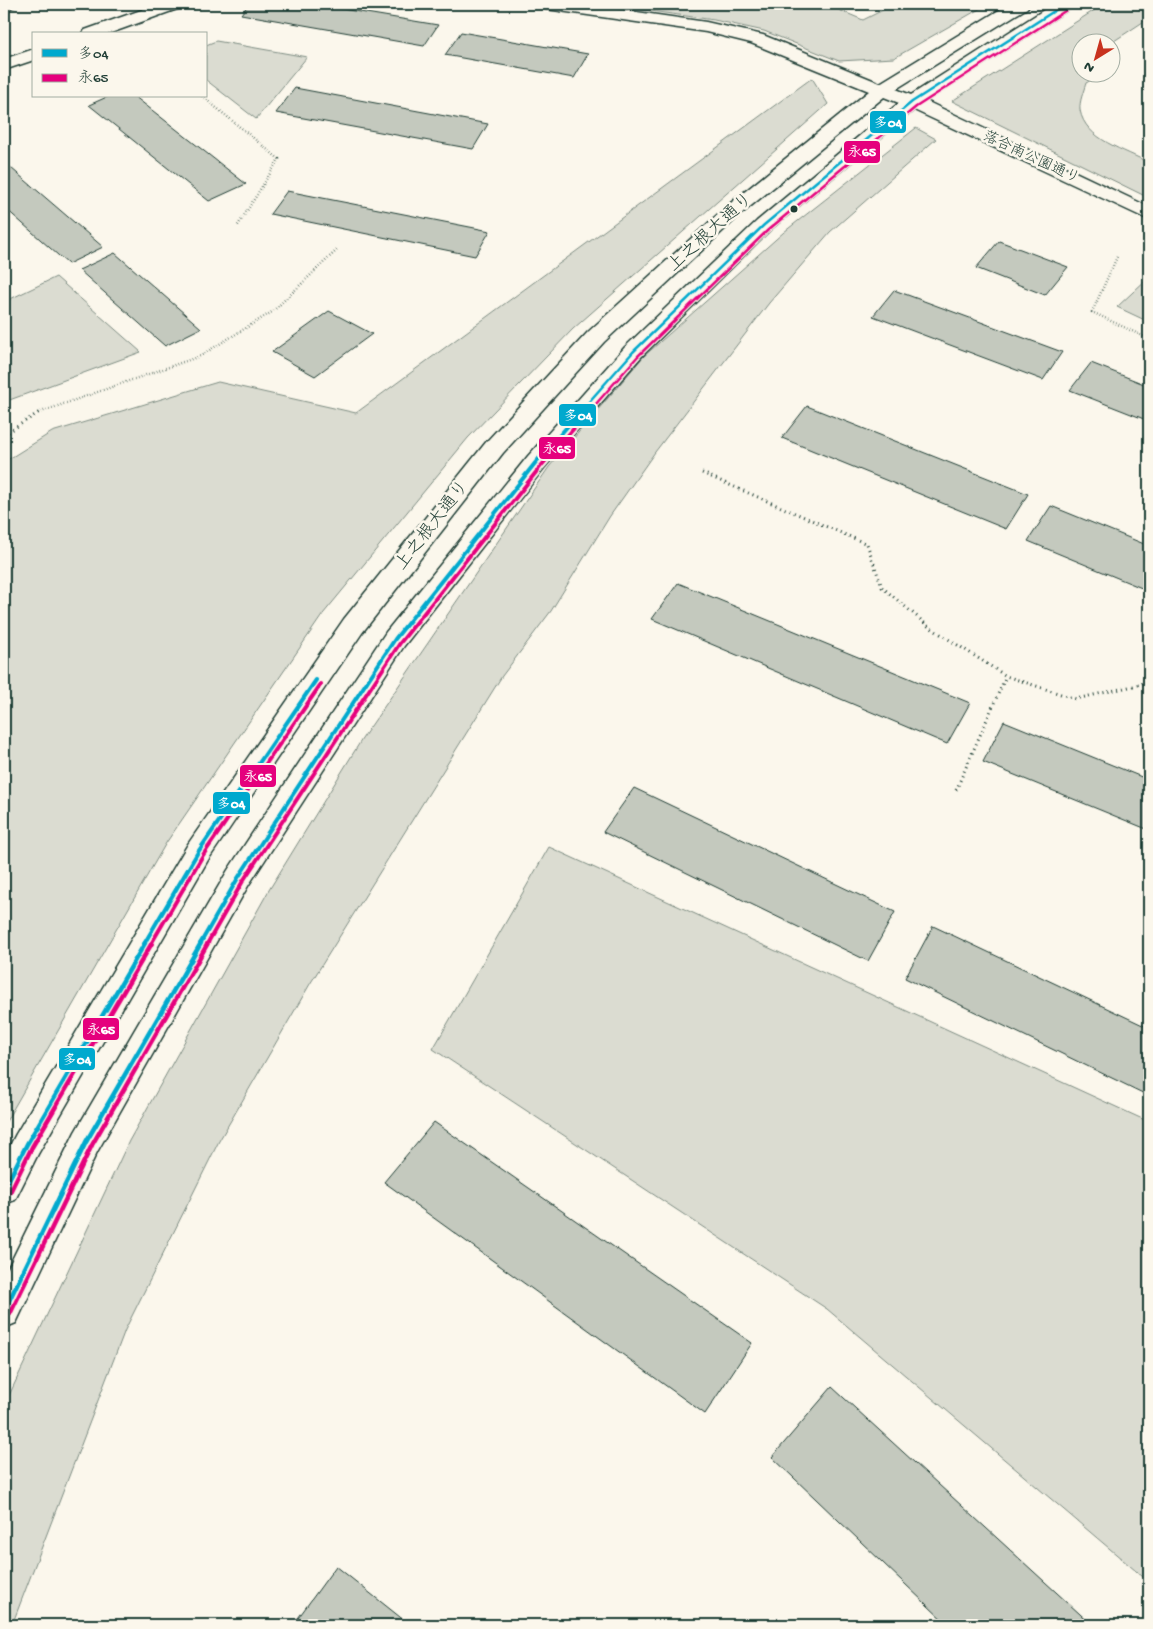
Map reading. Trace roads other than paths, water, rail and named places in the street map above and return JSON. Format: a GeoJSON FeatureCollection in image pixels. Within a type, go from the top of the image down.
{"type":"FeatureCollection","features":[{"type":"Feature","properties":{"kind":"street"},"geometry":{"type":"LineString","coordinates":[[97,32],[174,4]]}},
{"type":"Feature","properties":{"kind":"street","name":"落合南公園通り"},"geometry":{"type":"LineString","coordinates":[[546,4],[706,27],[757,39],[883,89],[1149,214]]}},
{"type":"Feature","properties":{"kind":"street","name":"上之根大通り"},"geometry":{"type":"LineString","coordinates":[[4,1189],[27,1144],[198,852],[353,626],[495,447],[596,337],[734,210],[883,89],[1021,4]]}},
{"type":"Feature","properties":{"kind":"street","name":"上之根大通り"},"geometry":{"type":"LineString","coordinates":[[4,1311],[86,1142],[238,878],[395,639],[536,462],[633,352],[764,225],[912,102],[1065,4]]}},
{"type":"Feature","properties":{"kind":"street"},"geometry":{"type":"LineString","coordinates":[[4,65],[32,55]]}}]}
